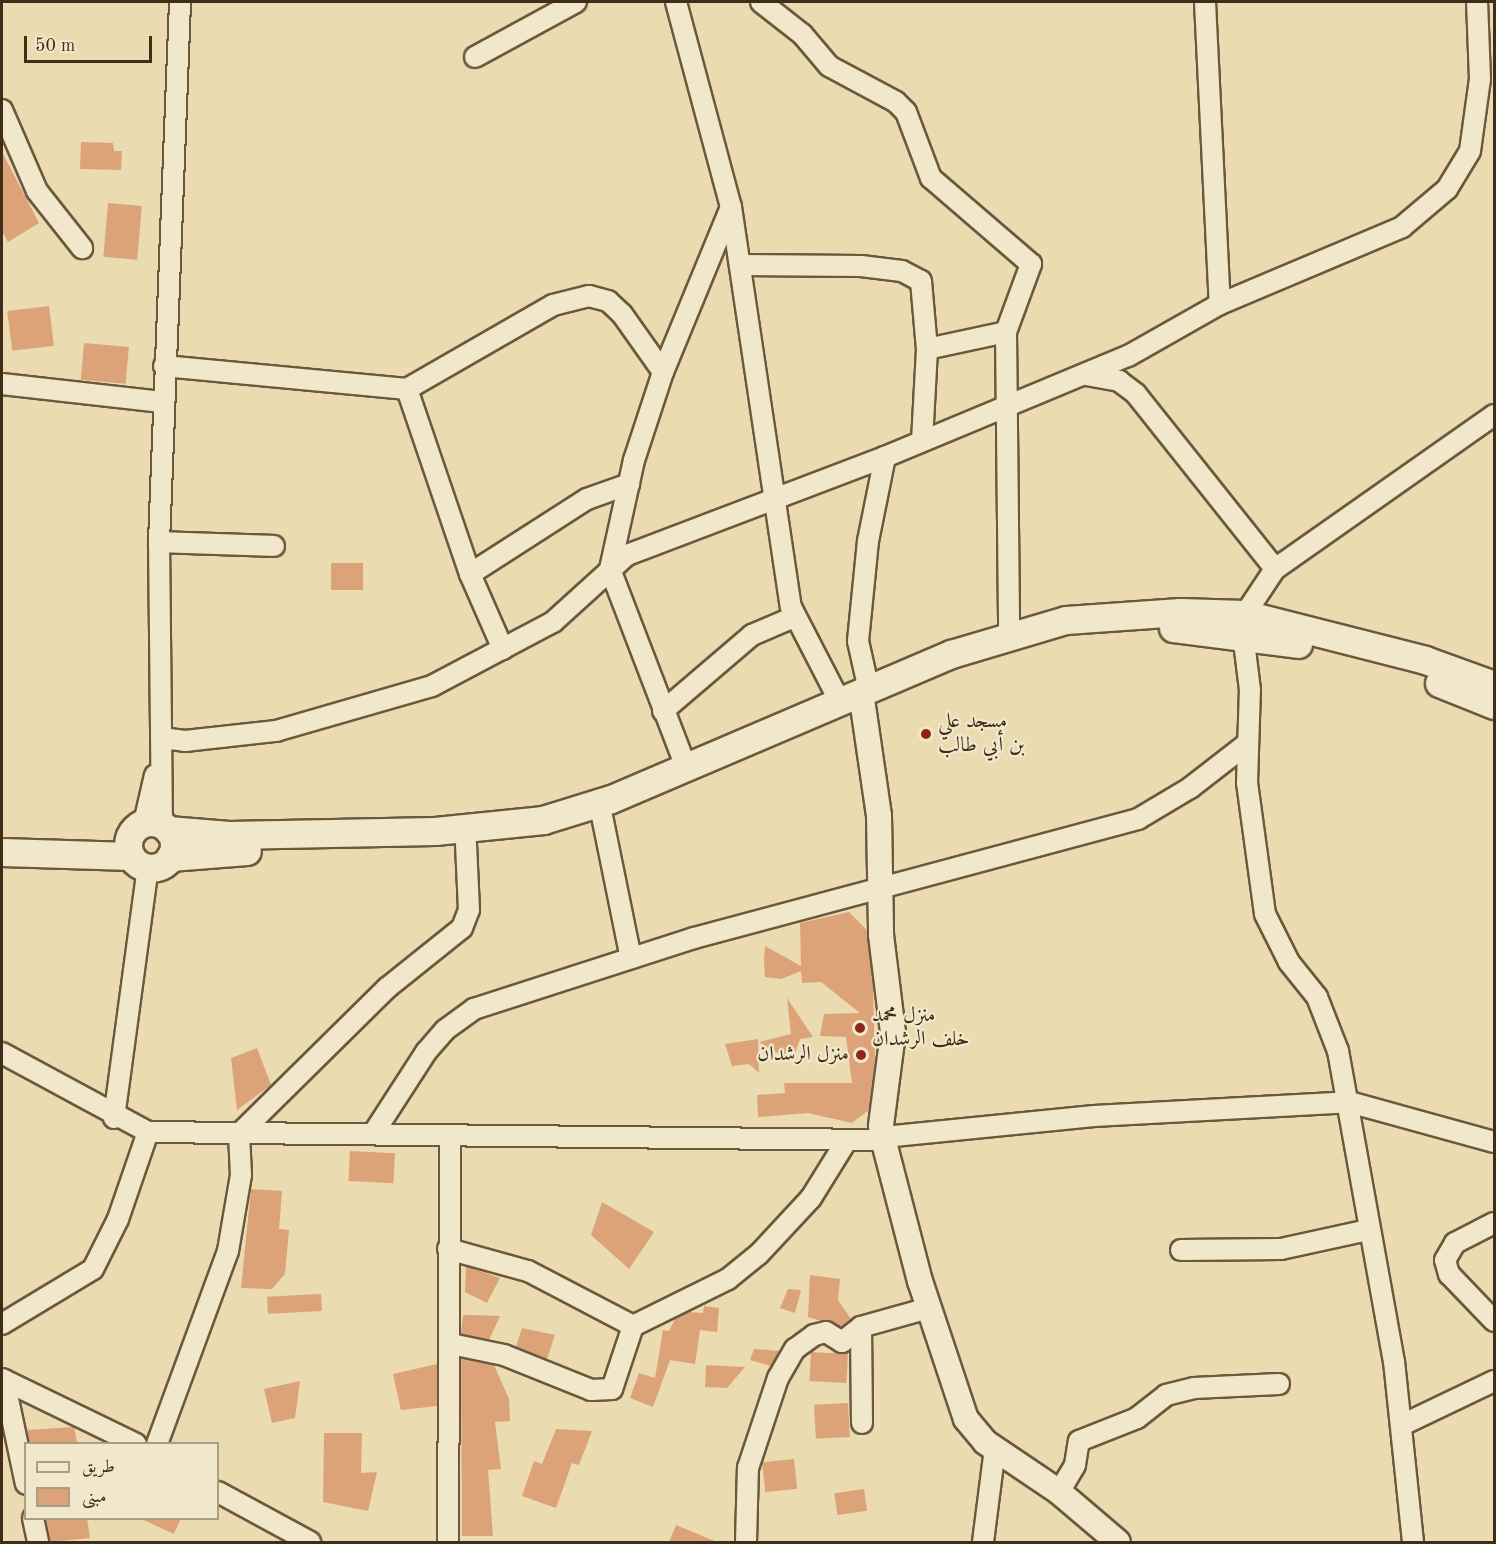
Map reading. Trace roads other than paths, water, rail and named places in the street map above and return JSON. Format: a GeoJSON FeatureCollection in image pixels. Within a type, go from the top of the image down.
{"type":"FeatureCollection","features":[{"type":"Feature","properties":{"kind":"main road"},"geometry":{"type":"LineString","coordinates":[[2,852],[229,835],[522,824],[594,805],[686,764],[857,697],[1009,633],[1099,617],[1255,626],[1425,660],[1494,684]]}},
{"type":"Feature","properties":{"kind":"main road"},"geometry":{"type":"LineString","coordinates":[[2,838],[150,842],[466,843],[548,832],[602,816],[857,697],[1001,648],[1046,636],[1150,627],[1255,626],[1427,679],[1494,705]]}},
{"type":"Feature","properties":{"kind":"street"},"geometry":{"type":"LineString","coordinates":[[114,1118],[161,745],[159,542],[162,402],[180,2]]}},
{"type":"Feature","properties":{"kind":"street"},"geometry":{"type":"LineString","coordinates":[[475,57],[576,2]]}},
{"type":"Feature","properties":{"kind":"street"},"geometry":{"type":"LineString","coordinates":[[676,2],[731,207],[774,499],[794,617],[857,697]]}},
{"type":"Feature","properties":{"kind":"street"},"geometry":{"type":"LineString","coordinates":[[761,2],[802,34],[829,66],[896,102],[906,112],[931,178],[1029,261],[1031,277],[1011,310],[1006,332],[1004,405],[1009,633]]}},
{"type":"Feature","properties":{"kind":"street"},"geometry":{"type":"LineString","coordinates":[[1205,2],[1220,304]]}},
{"type":"Feature","properties":{"kind":"street"},"geometry":{"type":"LineString","coordinates":[[161,745],[251,735],[360,711],[432,686],[553,622],[610,569],[645,547],[885,457],[1004,405],[1082,375],[1220,304],[1402,227],[1447,189],[1462,171],[1474,132],[1477,2]]}},
{"type":"Feature","properties":{"kind":"street"},"geometry":{"type":"LineString","coordinates":[[2,110],[37,191],[82,248]]}},
{"type":"Feature","properties":{"kind":"street"},"geometry":{"type":"LineString","coordinates":[[686,764],[663,711],[610,569],[629,484],[663,372],[731,207]]}},
{"type":"Feature","properties":{"kind":"street"},"geometry":{"type":"LineString","coordinates":[[740,266],[861,266],[912,274],[924,291],[927,349],[922,440]]}},
{"type":"Feature","properties":{"kind":"street"},"geometry":{"type":"LineString","coordinates":[[164,366],[407,389],[553,305],[589,296],[608,301],[622,314],[663,372]]}},
{"type":"Feature","properties":{"kind":"street"},"geometry":{"type":"LineString","coordinates":[[927,349],[1006,332]]}},
{"type":"Feature","properties":{"kind":"street"},"geometry":{"type":"LineString","coordinates":[[1082,375],[1119,381],[1136,394],[1272,576]]}},
{"type":"Feature","properties":{"kind":"street"},"geometry":{"type":"LineString","coordinates":[[2,384],[162,402]]}},
{"type":"Feature","properties":{"kind":"street"},"geometry":{"type":"LineString","coordinates":[[407,389],[470,574],[503,649]]}},
{"type":"Feature","properties":{"kind":"street"},"geometry":{"type":"LineString","coordinates":[[1413,1542],[1402,1425],[1368,1230],[1349,1102],[1324,1010],[1271,933],[1247,783],[1250,690],[1255,626],[1272,576],[1494,415]]}},
{"type":"Feature","properties":{"kind":"street"},"geometry":{"type":"LineString","coordinates":[[885,457],[868,541],[858,641],[857,697],[879,816],[881,889],[893,1040],[884,1137],[929,1308],[959,1405],[974,1431],[1059,1492],[1118,1542]]}},
{"type":"Feature","properties":{"kind":"street"},"geometry":{"type":"LineString","coordinates":[[470,574],[587,500],[629,484]]}},
{"type":"Feature","properties":{"kind":"street"},"geometry":{"type":"LineString","coordinates":[[159,542],[274,546]]}},
{"type":"Feature","properties":{"kind":"street"},"geometry":{"type":"LineString","coordinates":[[663,711],[752,635],[794,617]]}},
{"type":"Feature","properties":{"kind":"street"},"geometry":{"type":"LineString","coordinates":[[373,1134],[426,1052],[462,1016],[631,958],[1138,819],[1208,776],[1248,743]]}},
{"type":"Feature","properties":{"kind":"street"},"geometry":{"type":"LineString","coordinates":[[1208,776],[1247,783]]}},
{"type":"Feature","properties":{"kind":"street"},"geometry":{"type":"LineString","coordinates":[[602,816],[631,958]]}},
{"type":"Feature","properties":{"kind":"street"},"geometry":{"type":"LineString","coordinates":[[158,1442],[228,1251],[241,1175],[239,1134],[387,988],[462,928],[469,910],[466,843]]}},
{"type":"Feature","properties":{"kind":"street"},"geometry":{"type":"LineString","coordinates":[[2,1053],[114,1118],[148,1132],[373,1134],[450,1139],[847,1140],[1116,1114],[1349,1102],[1494,1142]]}},
{"type":"Feature","properties":{"kind":"street"},"geometry":{"type":"LineString","coordinates":[[2,1323],[93,1269],[118,1219],[148,1132]]}},
{"type":"Feature","properties":{"kind":"street"},"geometry":{"type":"LineString","coordinates":[[448,1542],[451,1344],[448,1249],[450,1139]]}},
{"type":"Feature","properties":{"kind":"street"},"geometry":{"type":"LineString","coordinates":[[451,1344],[504,1355],[600,1392],[616,1382],[633,1326],[728,1279],[758,1255],[811,1198],[847,1140]]}},
{"type":"Feature","properties":{"kind":"street"},"geometry":{"type":"LineString","coordinates":[[1494,1222],[1455,1243],[1445,1260],[1449,1274],[1494,1322]]}},
{"type":"Feature","properties":{"kind":"street"},"geometry":{"type":"LineString","coordinates":[[1181,1250],[1274,1250],[1368,1230]]}},
{"type":"Feature","properties":{"kind":"street"},"geometry":{"type":"LineString","coordinates":[[448,1249],[528,1271],[633,1326]]}},
{"type":"Feature","properties":{"kind":"street"},"geometry":{"type":"LineString","coordinates":[[746,1542],[748,1468],[778,1378],[808,1338],[826,1332],[842,1342],[861,1327],[929,1308]]}},
{"type":"Feature","properties":{"kind":"street"},"geometry":{"type":"LineString","coordinates":[[861,1327],[862,1423]]}},
{"type":"Feature","properties":{"kind":"street"},"geometry":{"type":"LineString","coordinates":[[3,1379],[134,1442]]}},
{"type":"Feature","properties":{"kind":"street"},"geometry":{"type":"LineString","coordinates":[[3,1379],[24,1475]]}},
{"type":"Feature","properties":{"kind":"street"},"geometry":{"type":"LineString","coordinates":[[1402,1425],[1494,1381]]}},
{"type":"Feature","properties":{"kind":"street"},"geometry":{"type":"LineString","coordinates":[[1059,1492],[1075,1465],[1079,1442],[1137,1418],[1166,1395],[1194,1388],[1279,1384]]}},
{"type":"Feature","properties":{"kind":"street"},"geometry":{"type":"LineString","coordinates":[[983,1542],[995,1448]]}},
{"type":"Feature","properties":{"kind":"street"},"geometry":{"type":"LineString","coordinates":[[219,1493],[310,1542]]}},
{"type":"Feature","properties":{"kind":"street"},"geometry":{"type":"LineString","coordinates":[[33,1520],[38,1542]]}},
{"type":"Feature","properties":{"kind":"place","name":"مسجد علي بن أبي طالب"},"geometry":{"type":"Point","coordinates":[926,734]}},
{"type":"Feature","properties":{"kind":"place","name":"منزل محمد خلف الرشدان"},"geometry":{"type":"Point","coordinates":[860,1028]}},
{"type":"Feature","properties":{"kind":"place","name":"منزل الرشدان"},"geometry":{"type":"Point","coordinates":[861,1055]}}]}
